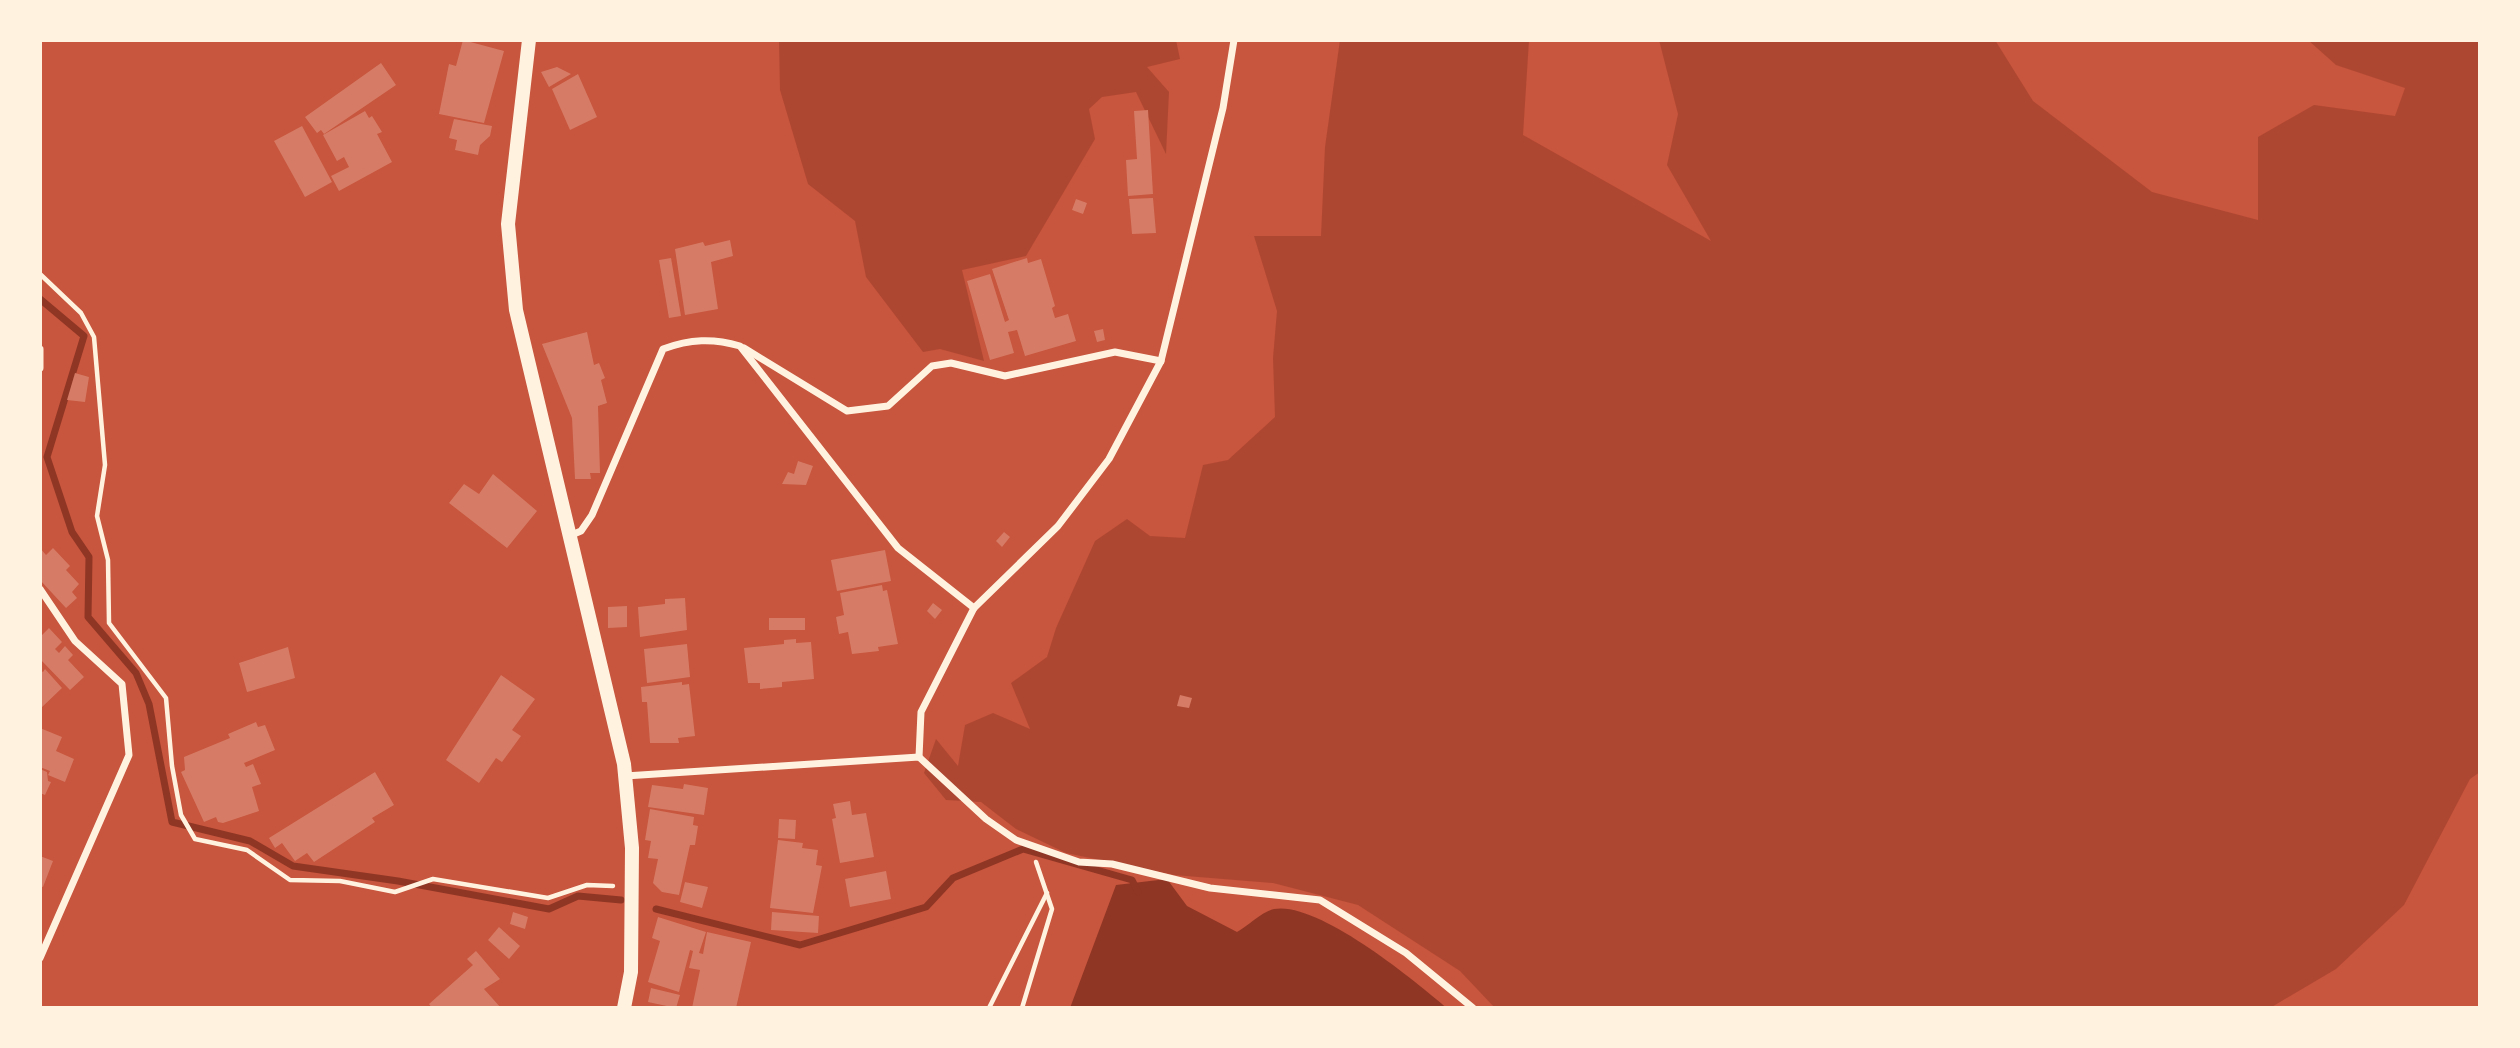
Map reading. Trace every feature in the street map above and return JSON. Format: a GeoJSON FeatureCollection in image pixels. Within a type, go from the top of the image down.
{"type":"FeatureCollection","features":[{"type":"Feature","properties":{"kind":"main road"},"geometry":{"type":"LineString","coordinates":[[529,40],[508,223],[516,310],[625,776],[632,848],[632,886],[631,972],[624,1008]]}},
{"type":"Feature","properties":{"kind":"street"},"geometry":{"type":"LineString","coordinates":[[919,757],[921,712],[974,608],[1058,526],[1109,459],[1160,361],[1223,108],[1234,40]]}},
{"type":"Feature","properties":{"kind":"street"},"geometry":{"type":"LineString","coordinates":[[569,536],[581,531],[592,515],[663,349],[682,342],[718,339],[740,346],[848,411],[888,406],[932,366],[951,363],[1006,376],[1115,352],[1160,361]]}},
{"type":"Feature","properties":{"kind":"street"},"geometry":{"type":"LineString","coordinates":[[740,346],[898,548],[974,608]]}},
{"type":"Feature","properties":{"kind":"street"},"geometry":{"type":"LineString","coordinates":[[40,349],[40,368]]}},
{"type":"Feature","properties":{"kind":"street"},"geometry":{"type":"LineString","coordinates":[[40,589],[75,641],[122,684],[129,755],[40,958]]}},
{"type":"Feature","properties":{"kind":"street"},"geometry":{"type":"LineString","coordinates":[[625,776],[919,757],[986,818],[1016,840],[1079,862],[1112,864],[1210,888],[1320,900],[1405,953],[1473,1008]]}},
{"type":"Feature","properties":{"kind":"path"},"geometry":{"type":"LineString","coordinates":[[40,274],[81,313],[94,337],[105,465],[97,516],[108,560],[108,623],[166,698],[172,766],[181,815],[195,839],[247,850],[290,880],[340,881],[395,892],[433,879],[548,898],[587,885],[632,886]]}},
{"type":"Feature","properties":{"kind":"path"},"geometry":{"type":"LineString","coordinates":[[1022,1008],[1052,909],[1030,846]]}},
{"type":"Feature","properties":{"kind":"path"},"geometry":{"type":"LineString","coordinates":[[989,1008],[1047,892]]}},
{"type":"Feature","properties":{"kind":"shaded area"},"geometry":{"type":"Polygon","coordinates":[[[779,40],[1176,40],[1180,59],[1147,67],[1169,92],[1166,154],[1136,92],[1102,97],[1089,109],[1095,139],[1026,256],[962,270],[984,361],[940,349],[923,352],[866,277],[855,221],[808,184],[780,90],[779,40]]]}},
{"type":"Feature","properties":{"kind":"shaded area"},"geometry":{"type":"Polygon","coordinates":[[[1340,40],[1529,40],[1523,135],[1711,241],[1667,165],[1678,114],[1659,40],[1995,40],[2033,101],[2152,192],[2258,220],[2258,137],[2314,105],[2395,116],[2405,88],[2336,65],[2308,40],[2480,40],[2480,772],[2470,779],[2404,905],[2336,969],[2270,1008],[1495,1008],[1460,971],[1358,905],[1273,883],[1174,875],[1066,853],[1016,829],[981,802],[946,800],[924,773],[936,739],[958,766],[965,725],[993,713],[1030,729],[1011,683],[1047,657],[1056,628],[1095,541],[1127,519],[1150,536],[1185,538],[1203,465],[1228,460],[1275,417],[1273,358],[1277,311],[1254,236],[1321,236],[1325,147],[1340,40]]]}},
{"type":"Feature","properties":{"kind":"shaded area"},"geometry":{"type":"Polygon","coordinates":[[[1167,879],[1187,906],[1237,932],[1274,909],[1293,910],[1315,917],[1365,945],[1447,1008],[1070,1008],[1116,885],[1167,879]]]}},
{"type":"Feature","properties":{"kind":"building"},"geometry":{"type":"Polygon","coordinates":[[[463,40],[504,51],[484,123],[439,114],[449,64],[456,66],[463,40]]]}},
{"type":"Feature","properties":{"kind":"building"},"geometry":{"type":"Polygon","coordinates":[[[381,63],[396,85],[324,134],[321,130],[317,133],[305,117],[381,63]]]}},
{"type":"Feature","properties":{"kind":"building"},"geometry":{"type":"Polygon","coordinates":[[[557,67],[571,74],[549,87],[541,72],[557,67]]]}},
{"type":"Feature","properties":{"kind":"building"},"geometry":{"type":"Polygon","coordinates":[[[578,74],[597,117],[570,130],[552,89],[578,74]]]}},
{"type":"Feature","properties":{"kind":"building"},"geometry":{"type":"Polygon","coordinates":[[[1148,110],[1153,194],[1128,196],[1126,160],[1137,159],[1134,111],[1148,110]]]}},
{"type":"Feature","properties":{"kind":"building"},"geometry":{"type":"Polygon","coordinates":[[[365,111],[369,118],[372,116],[382,132],[377,134],[392,162],[339,191],[331,176],[349,167],[344,157],[337,161],[323,135],[365,111]]]}},
{"type":"Feature","properties":{"kind":"building"},"geometry":{"type":"Polygon","coordinates":[[[454,119],[492,126],[490,136],[480,145],[478,155],[455,150],[457,140],[449,138],[454,119]]]}},
{"type":"Feature","properties":{"kind":"building"},"geometry":{"type":"Polygon","coordinates":[[[302,126],[332,182],[305,197],[274,141],[302,126]]]}},
{"type":"Feature","properties":{"kind":"building"},"geometry":{"type":"Polygon","coordinates":[[[1153,198],[1156,233],[1132,234],[1129,199],[1153,198]]]}},
{"type":"Feature","properties":{"kind":"building"},"geometry":{"type":"Polygon","coordinates":[[[1076,199],[1087,203],[1083,214],[1072,210],[1076,199]]]}},
{"type":"Feature","properties":{"kind":"building"},"geometry":{"type":"Polygon","coordinates":[[[730,240],[733,256],[711,262],[718,309],[685,315],[675,249],[703,242],[705,246],[730,240]]]}},
{"type":"Feature","properties":{"kind":"building"},"geometry":{"type":"Polygon","coordinates":[[[671,258],[681,316],[669,318],[659,260],[671,258]]]}},
{"type":"Feature","properties":{"kind":"building"},"geometry":{"type":"Polygon","coordinates":[[[1027,258],[1028,263],[1041,259],[1055,306],[1052,308],[1055,318],[1068,314],[1076,341],[1025,356],[1017,330],[1008,332],[1014,353],[990,360],[967,281],[990,274],[1005,322],[1009,320],[992,269],[1027,258]]]}},
{"type":"Feature","properties":{"kind":"building"},"geometry":{"type":"Polygon","coordinates":[[[1103,329],[1105,340],[1097,342],[1094,331],[1103,329]]]}},
{"type":"Feature","properties":{"kind":"building"},"geometry":{"type":"Polygon","coordinates":[[[587,332],[594,365],[599,363],[605,378],[601,380],[607,403],[598,406],[600,473],[590,473],[591,479],[575,479],[572,418],[542,344],[587,332]]]}},
{"type":"Feature","properties":{"kind":"building"},"geometry":{"type":"Polygon","coordinates":[[[75,373],[89,377],[85,402],[67,400],[75,373]]]}},
{"type":"Feature","properties":{"kind":"building"},"geometry":{"type":"Polygon","coordinates":[[[798,461],[813,466],[806,485],[782,484],[788,472],[794,474],[798,461]]]}},
{"type":"Feature","properties":{"kind":"building"},"geometry":{"type":"Polygon","coordinates":[[[493,474],[537,511],[507,548],[449,503],[464,484],[479,494],[493,474]]]}},
{"type":"Feature","properties":{"kind":"building"},"geometry":{"type":"Polygon","coordinates":[[[1004,532],[1010,537],[1002,547],[996,541],[1004,532]]]}},
{"type":"Feature","properties":{"kind":"building"},"geometry":{"type":"Polygon","coordinates":[[[40,548],[46,555],[53,548],[70,566],[66,570],[79,584],[72,592],[77,598],[66,608],[40,580],[40,548]]]}},
{"type":"Feature","properties":{"kind":"building"},"geometry":{"type":"Polygon","coordinates":[[[885,550],[891,581],[837,591],[831,560],[885,550]]]}},
{"type":"Feature","properties":{"kind":"building"},"geometry":{"type":"Polygon","coordinates":[[[882,585],[883,591],[887,590],[898,644],[878,647],[879,651],[852,654],[848,632],[839,634],[836,617],[844,615],[840,593],[882,585]]]}},
{"type":"Feature","properties":{"kind":"building"},"geometry":{"type":"Polygon","coordinates":[[[685,598],[687,630],[640,637],[638,607],[665,604],[665,599],[685,598]]]}},
{"type":"Feature","properties":{"kind":"building"},"geometry":{"type":"Polygon","coordinates":[[[933,603],[942,610],[935,619],[927,611],[933,603]]]}},
{"type":"Feature","properties":{"kind":"building"},"geometry":{"type":"Polygon","coordinates":[[[627,606],[627,627],[608,628],[608,607],[627,606]]]}},
{"type":"Feature","properties":{"kind":"building"},"geometry":{"type":"Polygon","coordinates":[[[769,618],[805,618],[805,630],[769,630],[769,618]]]}},
{"type":"Feature","properties":{"kind":"building"},"geometry":{"type":"Polygon","coordinates":[[[49,628],[62,642],[55,649],[59,653],[65,646],[73,655],[68,660],[84,677],[70,690],[40,659],[40,637],[49,628]]]}},
{"type":"Feature","properties":{"kind":"building"},"geometry":{"type":"Polygon","coordinates":[[[796,639],[796,643],[811,642],[814,679],[782,682],[782,687],[760,689],[760,683],[748,683],[744,648],[784,644],[784,640],[796,639]]]}},
{"type":"Feature","properties":{"kind":"building"},"geometry":{"type":"Polygon","coordinates":[[[687,644],[690,677],[647,683],[644,649],[687,644]]]}},
{"type":"Feature","properties":{"kind":"building"},"geometry":{"type":"Polygon","coordinates":[[[288,647],[295,678],[247,692],[239,663],[288,647]]]}},
{"type":"Feature","properties":{"kind":"building"},"geometry":{"type":"Polygon","coordinates":[[[45,669],[62,688],[40,709],[40,670],[43,672],[45,669]]]}},
{"type":"Feature","properties":{"kind":"building"},"geometry":{"type":"Polygon","coordinates":[[[501,675],[535,699],[512,730],[521,736],[502,762],[496,758],[479,783],[446,760],[501,675]]]}},
{"type":"Feature","properties":{"kind":"building"},"geometry":{"type":"Polygon","coordinates":[[[682,682],[682,685],[689,684],[695,736],[678,738],[679,743],[650,743],[647,702],[642,702],[641,687],[682,682]]]}},
{"type":"Feature","properties":{"kind":"building"},"geometry":{"type":"Polygon","coordinates":[[[1180,695],[1192,698],[1189,708],[1177,706],[1180,695]]]}},
{"type":"Feature","properties":{"kind":"building"},"geometry":{"type":"Polygon","coordinates":[[[256,722],[258,727],[265,725],[275,750],[244,763],[246,767],[253,764],[261,784],[252,787],[259,811],[223,823],[218,822],[216,817],[204,822],[181,772],[185,770],[184,757],[230,738],[228,734],[256,722]]]}},
{"type":"Feature","properties":{"kind":"building"},"geometry":{"type":"Polygon","coordinates":[[[40,728],[62,737],[56,751],[74,759],[65,782],[48,775],[50,771],[40,767],[40,728]]]}},
{"type":"Feature","properties":{"kind":"building"},"geometry":{"type":"Polygon","coordinates":[[[40,769],[47,772],[48,781],[51,782],[45,795],[40,793],[40,769]]]}},
{"type":"Feature","properties":{"kind":"building"},"geometry":{"type":"Polygon","coordinates":[[[375,772],[394,805],[372,818],[375,822],[314,862],[307,853],[295,861],[282,843],[275,848],[269,838],[375,772]]]}},
{"type":"Feature","properties":{"kind":"building"},"geometry":{"type":"Polygon","coordinates":[[[684,784],[708,788],[704,815],[648,807],[652,785],[683,789],[684,784]]]}},
{"type":"Feature","properties":{"kind":"building"},"geometry":{"type":"Polygon","coordinates":[[[850,801],[852,815],[866,813],[874,857],[840,863],[832,819],[836,818],[833,804],[850,801]]]}},
{"type":"Feature","properties":{"kind":"building"},"geometry":{"type":"Polygon","coordinates":[[[650,809],[694,817],[693,825],[698,826],[695,845],[690,845],[679,895],[662,892],[653,883],[658,859],[648,858],[651,841],[645,840],[650,809]]]}},
{"type":"Feature","properties":{"kind":"building"},"geometry":{"type":"Polygon","coordinates":[[[779,819],[796,820],[795,839],[778,838],[779,819]]]}},
{"type":"Feature","properties":{"kind":"building"},"geometry":{"type":"Polygon","coordinates":[[[778,840],[803,843],[802,848],[818,850],[816,865],[822,866],[813,913],[770,908],[778,840]]]}},
{"type":"Feature","properties":{"kind":"building"},"geometry":{"type":"Polygon","coordinates":[[[40,856],[53,861],[43,887],[40,886],[40,856]]]}},
{"type":"Feature","properties":{"kind":"building"},"geometry":{"type":"Polygon","coordinates":[[[886,871],[891,899],[850,907],[845,879],[886,871]]]}},
{"type":"Feature","properties":{"kind":"building"},"geometry":{"type":"Polygon","coordinates":[[[685,882],[708,887],[702,908],[680,902],[685,882]]]}},
{"type":"Feature","properties":{"kind":"building"},"geometry":{"type":"Polygon","coordinates":[[[513,912],[528,917],[525,929],[510,924],[513,912]]]}},
{"type":"Feature","properties":{"kind":"building"},"geometry":{"type":"Polygon","coordinates":[[[772,912],[819,916],[818,933],[771,930],[772,912]]]}},
{"type":"Feature","properties":{"kind":"building"},"geometry":{"type":"Polygon","coordinates":[[[658,917],[706,932],[699,953],[703,954],[707,932],[751,942],[736,1008],[692,1008],[700,970],[689,968],[693,951],[690,950],[679,992],[648,982],[660,941],[652,938],[658,917]]]}},
{"type":"Feature","properties":{"kind":"building"},"geometry":{"type":"Polygon","coordinates":[[[499,927],[520,946],[509,959],[488,940],[499,927]]]}},
{"type":"Feature","properties":{"kind":"building"},"geometry":{"type":"Polygon","coordinates":[[[476,951],[500,979],[484,989],[501,1008],[432,1008],[429,1004],[473,965],[467,959],[476,951]]]}},
{"type":"Feature","properties":{"kind":"building"},"geometry":{"type":"Polygon","coordinates":[[[651,988],[680,995],[676,1008],[648,1002],[651,988]]]}},
{"type":"Feature","properties":{"kind":"waterway"},"geometry":{"type":"LineString","coordinates":[[40,299],[84,336],[47,457],[72,532],[89,557],[88,617],[136,673],[149,704],[172,822],[250,841],[293,866],[398,881],[549,909],[578,896],[621,900]]}},
{"type":"Feature","properties":{"kind":"waterway"},"geometry":{"type":"LineString","coordinates":[[656,909],[800,945],[926,907],[953,878],[1023,849],[1132,880],[1138,892]]}}]}
